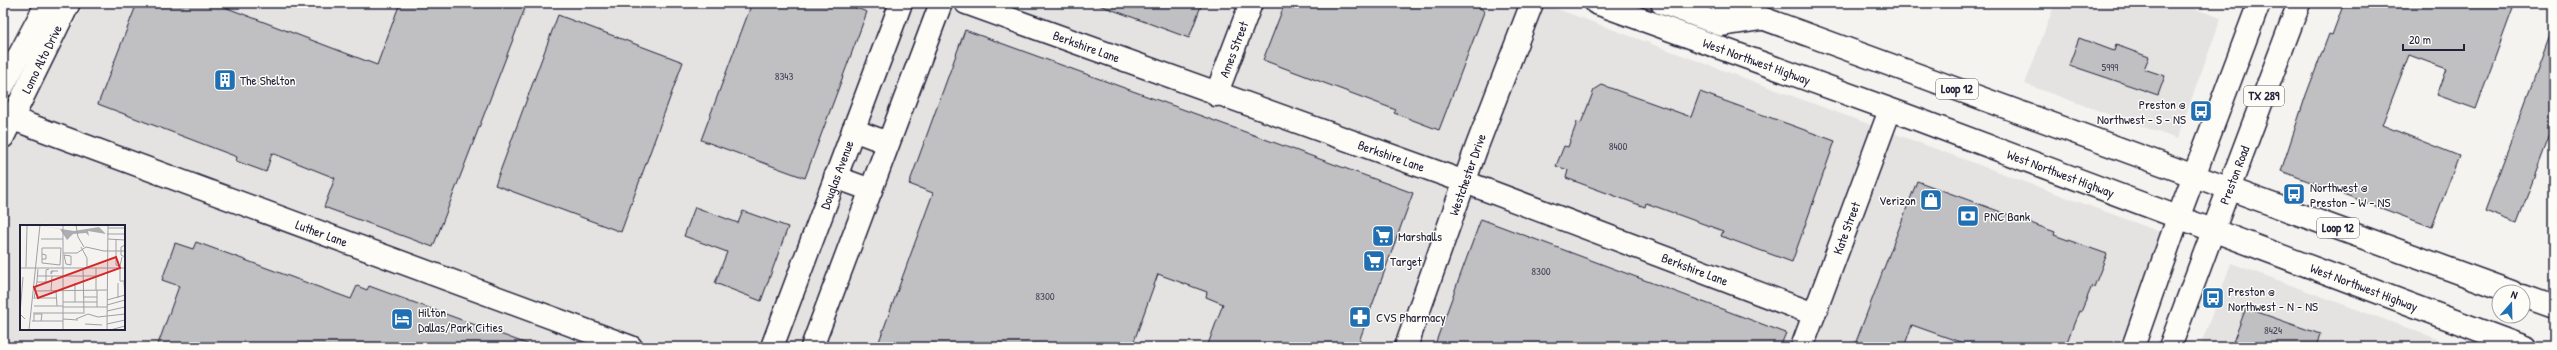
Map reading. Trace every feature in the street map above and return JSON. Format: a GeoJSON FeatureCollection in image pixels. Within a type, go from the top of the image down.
{"type":"FeatureCollection","features":[{"type":"Feature","properties":{"kind":"main road"},"geometry":{"type":"LineString","coordinates":[[3,86],[47,3]]}},
{"type":"Feature","properties":{"kind":"main road","name":"Lomo Alto Drive"},"geometry":{"type":"LineString","coordinates":[[8,128],[69,3]]}},
{"type":"Feature","properties":{"kind":"main road","name":"Douglas Avenue"},"geometry":{"type":"LineString","coordinates":[[772,347],[901,3]]}},
{"type":"Feature","properties":{"kind":"main road"},"geometry":{"type":"LineString","coordinates":[[812,347],[941,3]]}},
{"type":"Feature","properties":{"kind":"main road","name":"Berkshire Lane"},"geometry":{"type":"LineString","coordinates":[[966,3],[1216,95],[1464,182],[1814,314]]}},
{"type":"Feature","properties":{"kind":"main road","name":"Ames Street"},"geometry":{"type":"LineString","coordinates":[[1216,95],[1251,3]]}},
{"type":"Feature","properties":{"kind":"main road","name":"Westchester Drive"},"geometry":{"type":"LineString","coordinates":[[1406,347],[1464,182],[1532,3]]}},
{"type":"Feature","properties":{"kind":"main road","name":"West Northwest Highway"},"geometry":{"type":"LineString","coordinates":[[1596,3],[1890,110],[2524,347]]}},
{"type":"Feature","properties":{"kind":"main road"},"geometry":{"type":"LineString","coordinates":[[1662,3],[1722,25],[1764,18]]}},
{"type":"Feature","properties":{"kind":"main road","name":"Loop 12"},"geometry":{"type":"LineString","coordinates":[[1721,3],[2491,284]]}},
{"type":"Feature","properties":{"kind":"main road","name":"TX 289"},"geometry":{"type":"LineString","coordinates":[[2178,218],[2259,3]]}},
{"type":"Feature","properties":{"kind":"main road","name":"Preston Road"},"geometry":{"type":"LineString","coordinates":[[2170,347],[2299,3]]}},
{"type":"Feature","properties":{"kind":"main road","name":"Kate Street"},"geometry":{"type":"LineString","coordinates":[[1802,347],[1890,110]]}},
{"type":"Feature","properties":{"kind":"main road","name":"Luther Lane"},"geometry":{"type":"LineString","coordinates":[[8,128],[631,347]]}},
{"type":"Feature","properties":{"kind":"main road"},"geometry":{"type":"LineString","coordinates":[[853,130],[888,144]]}},
{"type":"Feature","properties":{"kind":"main road"},"geometry":{"type":"LineString","coordinates":[[835,177],[871,190]]}},
{"type":"Feature","properties":{"kind":"main road"},"geometry":{"type":"LineString","coordinates":[[2133,347],[2178,218]]}},
{"type":"Feature","properties":{"kind":"main road"},"geometry":{"type":"LineString","coordinates":[[2531,299],[2554,307]]}},
{"type":"Feature","properties":{"kind":"shaded area"},"geometry":{"type":"Polygon","coordinates":[[[85,3],[1541,3],[2166,234],[2124,347],[3,347],[3,155],[85,3]]]}},
{"type":"Feature","properties":{"kind":"shaded area"},"geometry":{"type":"Polygon","coordinates":[[[2055,3],[2179,3],[2221,18],[2177,139],[2025,84],[2055,3]]]}},
{"type":"Feature","properties":{"kind":"shaded area"},"geometry":{"type":"Polygon","coordinates":[[[2231,263],[2459,347],[2200,347],[2231,263]]]}},
{"type":"Feature","properties":{"kind":"building"},"geometry":{"type":"Polygon","coordinates":[[[137,3],[214,3],[377,65],[400,3],[527,3],[433,247],[324,207],[335,178],[272,153],[266,172],[236,161],[237,157],[98,104],[137,3]]]}},
{"type":"Feature","properties":{"kind":"building"},"geometry":{"type":"Polygon","coordinates":[[[752,3],[843,3],[867,12],[805,178],[701,140],[752,3]]]}},
{"type":"Feature","properties":{"kind":"building"},"geometry":{"type":"Polygon","coordinates":[[[1099,3],[1202,3],[1189,38],[1099,5],[1099,3]]]}},
{"type":"Feature","properties":{"kind":"building"},"geometry":{"type":"Polygon","coordinates":[[[1285,3],[1466,3],[1482,9],[1484,12],[1439,130],[1394,113],[1396,110],[1263,60],[1285,3]]]}},
{"type":"Feature","properties":{"kind":"building"},"geometry":{"type":"Polygon","coordinates":[[[2344,3],[2515,3],[2476,109],[2437,95],[2447,69],[2409,55],[2382,125],[2459,156],[2432,227],[2281,171],[2306,95],[2329,34],[2332,35],[2344,3]]]}},
{"type":"Feature","properties":{"kind":"building"},"geometry":{"type":"Polygon","coordinates":[[[558,15],[683,62],[621,232],[495,185],[558,15]]]}},
{"type":"Feature","properties":{"kind":"building"},"geometry":{"type":"Polygon","coordinates":[[[965,30],[1413,193],[1357,347],[1207,347],[1223,304],[1206,297],[1207,292],[1158,274],[1132,347],[877,347],[933,193],[909,184],[965,30]]]}},
{"type":"Feature","properties":{"kind":"building"},"geometry":{"type":"Polygon","coordinates":[[[2552,30],[2554,124],[2517,223],[2485,211],[2552,30]]]}},
{"type":"Feature","properties":{"kind":"building"},"geometry":{"type":"Polygon","coordinates":[[[2079,38],[2114,51],[2116,45],[2149,57],[2144,69],[2165,76],[2158,95],[2069,65],[2079,38]]]}},
{"type":"Feature","properties":{"kind":"building"},"geometry":{"type":"Polygon","coordinates":[[[1602,85],[1691,117],[1700,92],[1835,141],[1792,262],[1721,236],[1723,231],[1646,203],[1645,207],[1566,178],[1568,170],[1556,166],[1564,146],[1568,147],[1577,122],[1581,123],[1594,90],[1602,85]]]}},
{"type":"Feature","properties":{"kind":"building"},"geometry":{"type":"Polygon","coordinates":[[[1917,181],[2055,232],[2054,235],[2107,254],[2094,287],[2092,286],[2081,312],[2079,311],[2065,347],[1974,347],[1912,325],[1904,347],[1854,347],[1917,181]]]}},
{"type":"Feature","properties":{"kind":"building"},"geometry":{"type":"Polygon","coordinates":[[[695,207],[738,223],[743,211],[788,227],[761,301],[715,283],[727,252],[684,236],[695,207]]]}},
{"type":"Feature","properties":{"kind":"building"},"geometry":{"type":"Polygon","coordinates":[[[1481,219],[1786,333],[1780,347],[1434,347],[1481,219]]]}},
{"type":"Feature","properties":{"kind":"building"},"geometry":{"type":"Polygon","coordinates":[[[196,242],[351,299],[357,286],[367,290],[369,286],[530,345],[530,347],[157,347],[179,286],[162,280],[175,243],[193,249],[196,242]]]}},
{"type":"Feature","properties":{"kind":"building"},"geometry":{"type":"Polygon","coordinates":[[[2246,308],[2320,334],[2316,347],[2247,347],[2233,342],[2246,308]]]}},
{"type":"Feature","properties":{"kind":"place","name":"The Shelton"},"geometry":{"type":"Point","coordinates":[225,80]}},
{"type":"Feature","properties":{"kind":"place","name":"Preston @ Northwest - S - NS"},"geometry":{"type":"Point","coordinates":[2201,111]}},
{"type":"Feature","properties":{"kind":"place","name":"Northwest @ Preston - W - NS"},"geometry":{"type":"Point","coordinates":[2294,194]}},
{"type":"Feature","properties":{"kind":"place","name":"Verizon"},"geometry":{"type":"Point","coordinates":[1931,200]}},
{"type":"Feature","properties":{"kind":"place","name":"PNC Bank"},"geometry":{"type":"Point","coordinates":[1968,216]}},
{"type":"Feature","properties":{"kind":"place","name":"Marshalls"},"geometry":{"type":"Point","coordinates":[1383,236]}},
{"type":"Feature","properties":{"kind":"place","name":"Target"},"geometry":{"type":"Point","coordinates":[1374,261]}},
{"type":"Feature","properties":{"kind":"place","name":"Preston @ Northwest - N - NS"},"geometry":{"type":"Point","coordinates":[2213,298]}},
{"type":"Feature","properties":{"kind":"place","name":"CVS Pharmacy"},"geometry":{"type":"Point","coordinates":[1360,317]}},
{"type":"Feature","properties":{"kind":"place","name":"Hilton Dallas/Park Cities"},"geometry":{"type":"Point","coordinates":[402,319]}}]}
